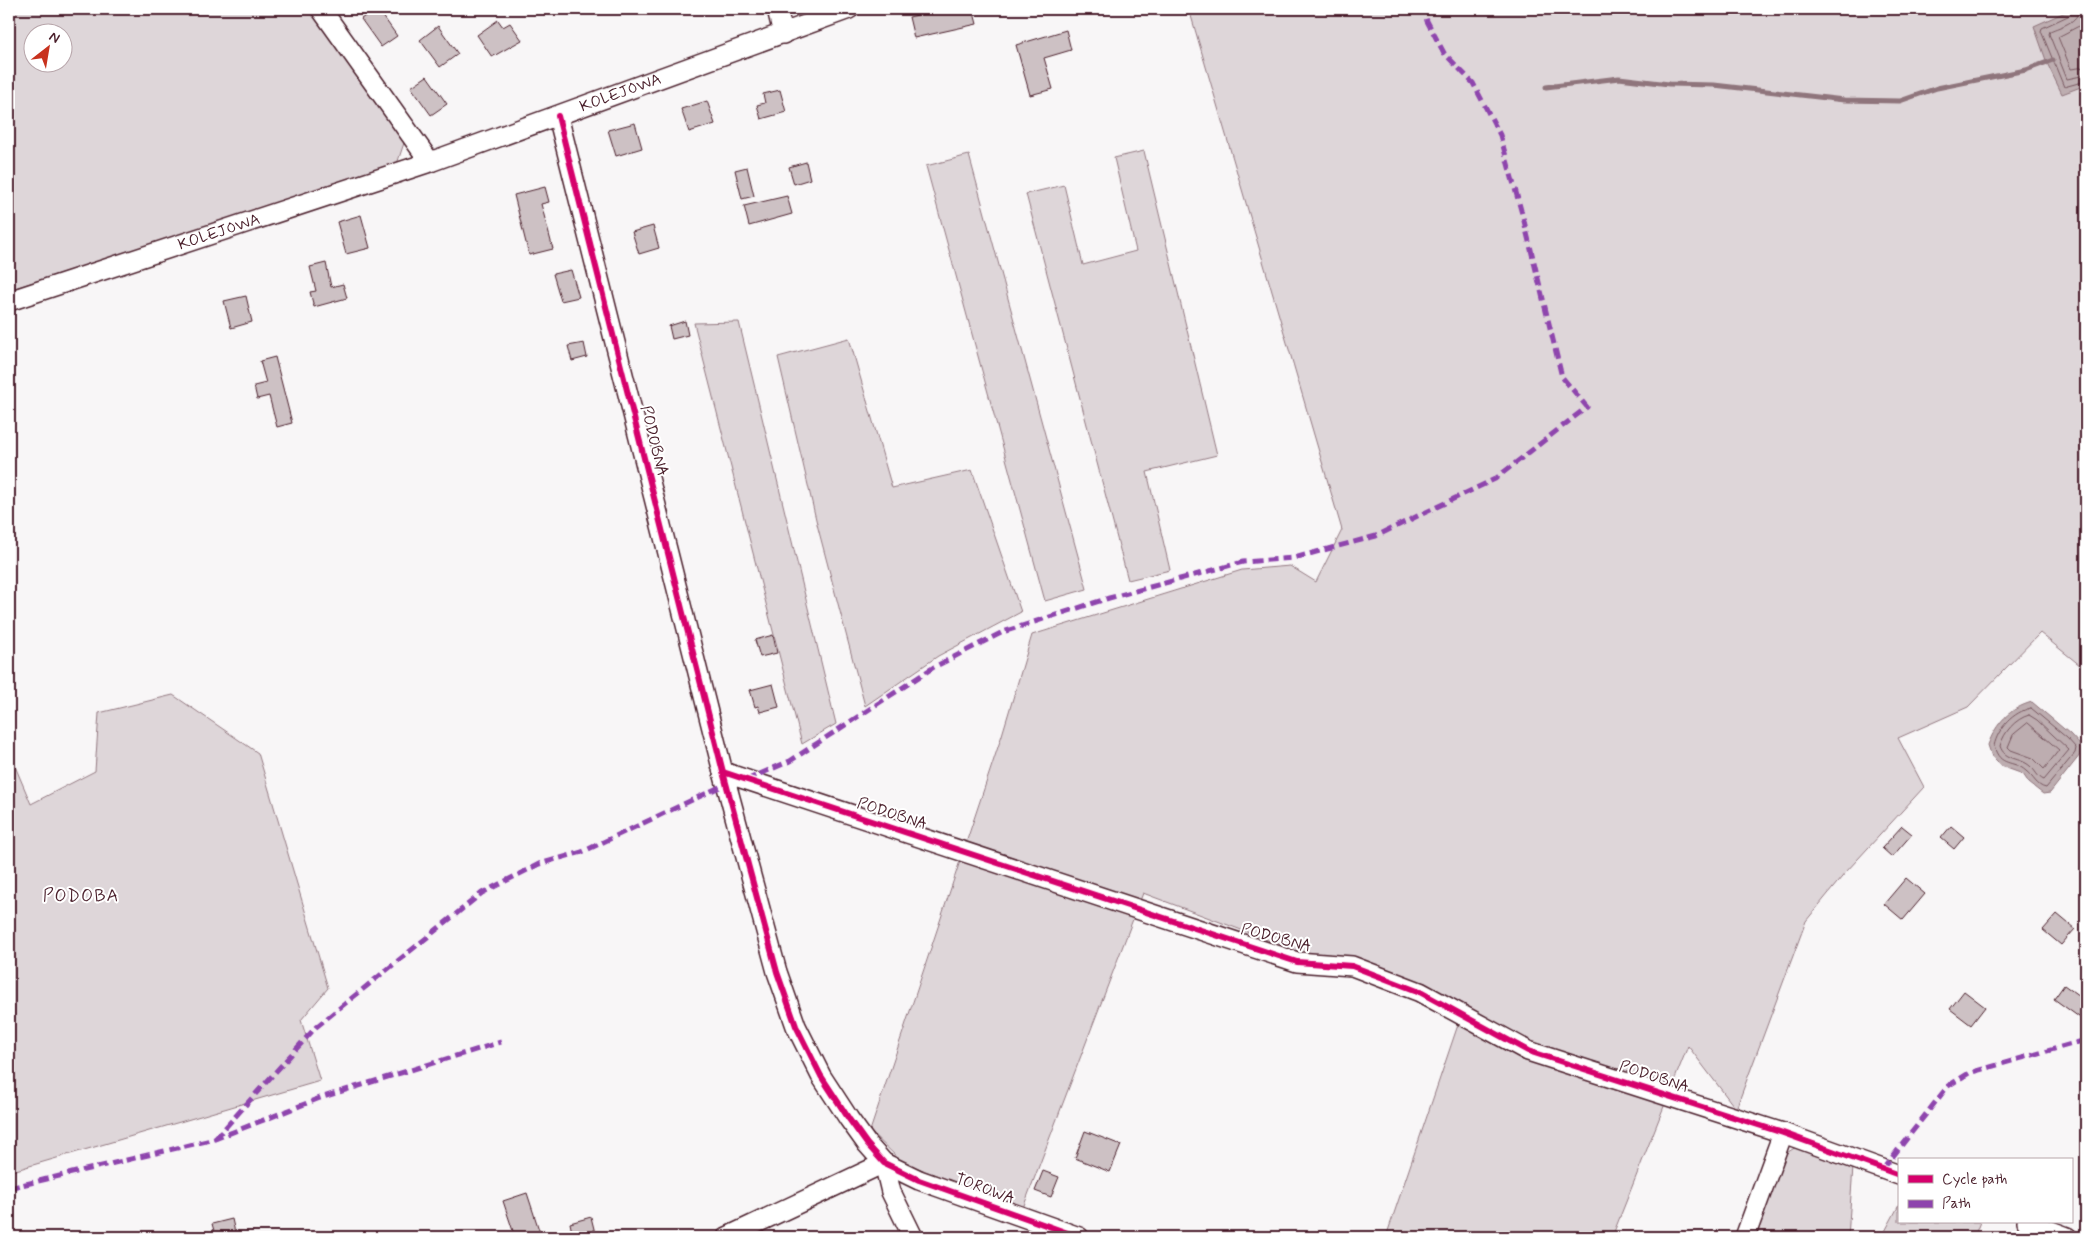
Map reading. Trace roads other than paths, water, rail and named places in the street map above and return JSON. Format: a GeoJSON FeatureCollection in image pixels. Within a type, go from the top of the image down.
{"type":"FeatureCollection","features":[{"type":"Feature","properties":{"kind":"street"},"geometry":{"type":"LineString","coordinates":[[320,9],[430,162]]}},
{"type":"Feature","properties":{"kind":"street"},"geometry":{"type":"LineString","coordinates":[[777,9],[783,34]]}},
{"type":"Feature","properties":{"kind":"street","name":"KOLEJOWA"},"geometry":{"type":"LineString","coordinates":[[9,301],[430,162],[849,9]]}},
{"type":"Feature","properties":{"kind":"street","name":"PODOBNA"},"geometry":{"type":"LineString","coordinates":[[558,116],[723,772],[777,972],[796,1026],[822,1076],[849,1120],[867,1144],[884,1162]]}},
{"type":"Feature","properties":{"kind":"street","name":"PODOBNA"},"geometry":{"type":"LineString","coordinates":[[723,772],[1297,962],[1352,966],[1420,992],[1528,1051],[1783,1133],[1898,1175]]}},
{"type":"Feature","properties":{"kind":"street"},"geometry":{"type":"LineString","coordinates":[[1745,1237],[1783,1133]]}},
{"type":"Feature","properties":{"kind":"street"},"geometry":{"type":"LineString","coordinates":[[727,1237],[884,1162],[891,1192],[913,1237]]}},
{"type":"Feature","properties":{"kind":"street","name":"TOROWA"},"geometry":{"type":"LineString","coordinates":[[884,1162],[919,1180],[1079,1237]]}},
{"type":"Feature","properties":{"kind":"street"},"geometry":{"type":"LineString","coordinates":[[2032,1224],[2067,1237]]}},
{"type":"Feature","properties":{"kind":"water"},"geometry":{"type":"Polygon","coordinates":[[[2072,9],[2086,9],[2086,85],[2062,94],[2047,63],[2034,26],[2072,9]]]}},
{"type":"Feature","properties":{"kind":"water"},"geometry":{"type":"Polygon","coordinates":[[[2032,702],[2070,734],[2081,746],[2080,755],[2050,793],[2043,794],[2029,783],[2023,774],[2001,766],[1992,757],[1988,745],[1995,730],[2011,712],[2032,702]]]}},
{"type":"Feature","properties":{"kind":"waterway"},"geometry":{"type":"LineString","coordinates":[[1546,87],[1619,78],[1669,84],[1714,85],[1844,100],[1900,101],[1937,88],[2026,70],[2053,60]]}},
{"type":"Feature","properties":{"kind":"district","name":"PODOBA"},"geometry":{"type":"Point","coordinates":[81,896]}}]}
